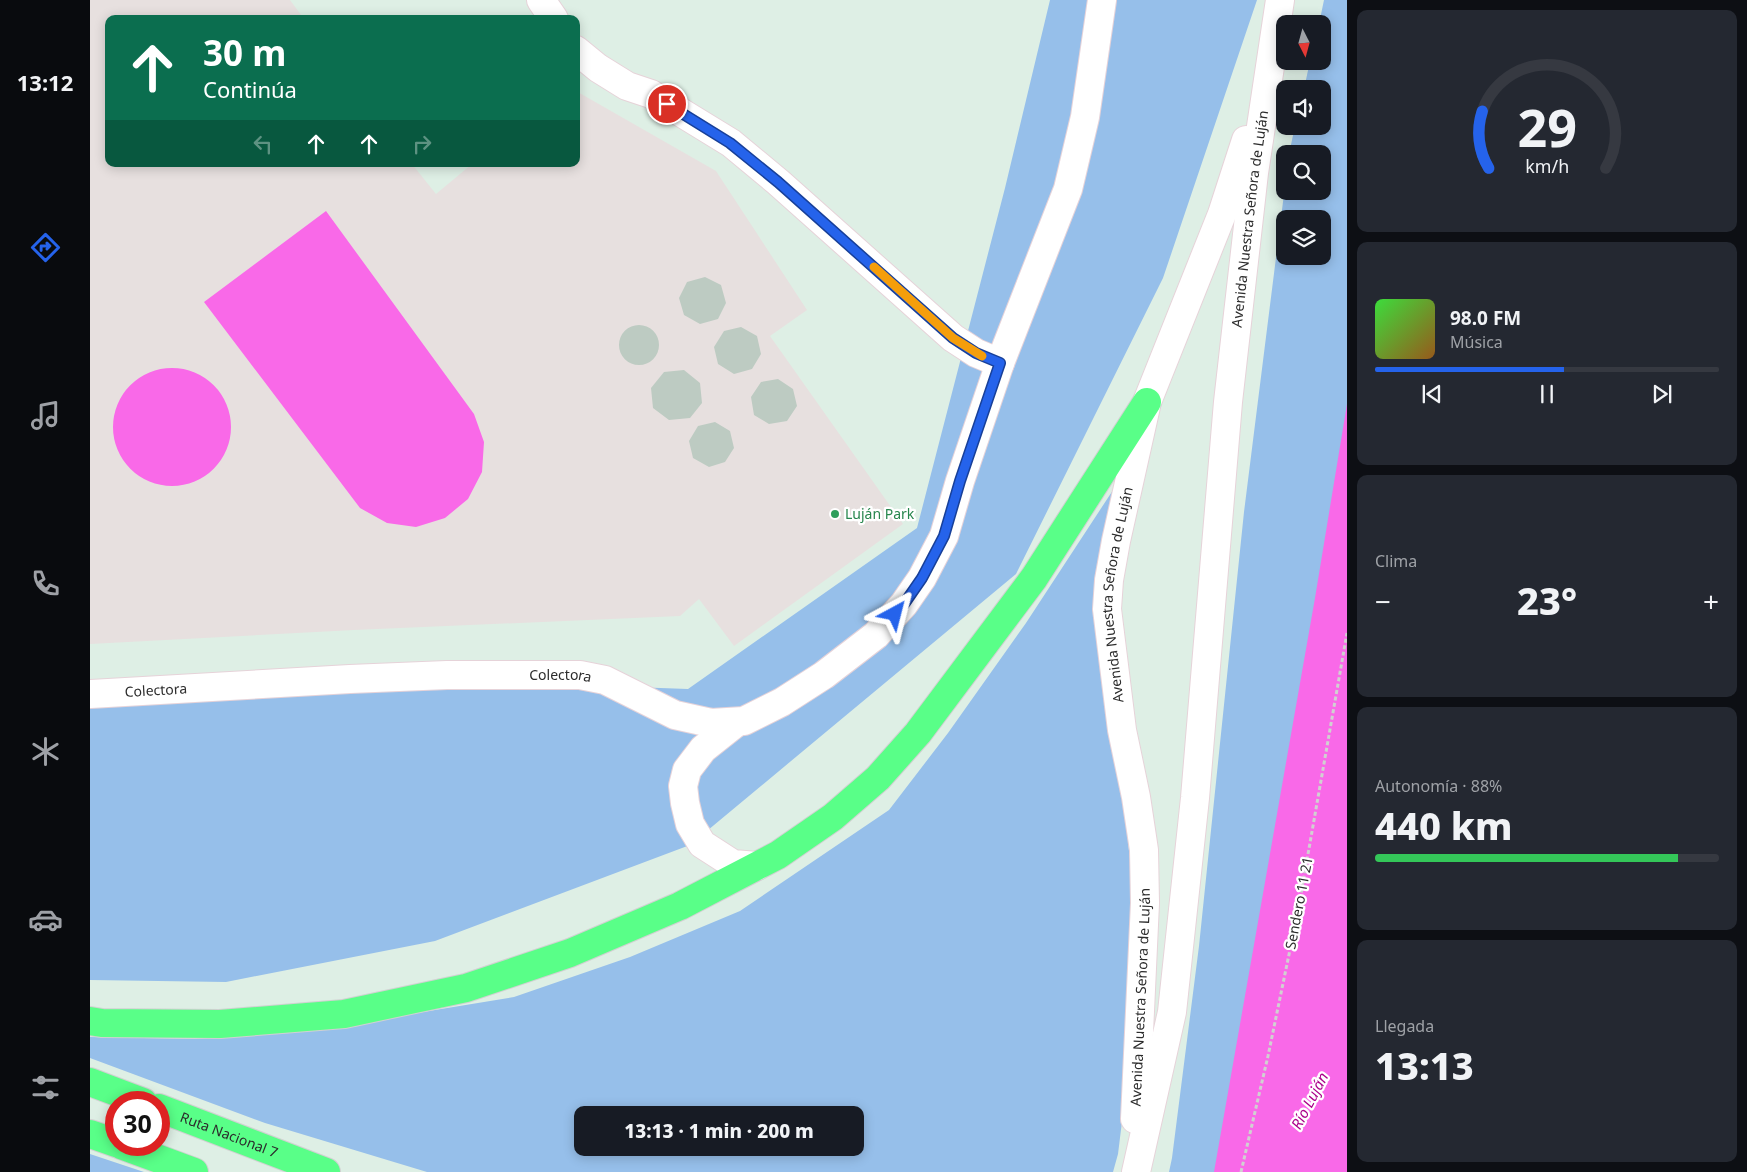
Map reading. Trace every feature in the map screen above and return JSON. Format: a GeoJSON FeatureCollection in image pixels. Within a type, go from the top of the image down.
{"type":"FeatureCollection","features":[{"type":"Feature","properties":{"kind":"highway"},"geometry":{"type":"LineString","coordinates":[[90,1021],[102,1023],[220,1024],[344,1014],[466,988],[570,953],[680,906],[778,855],[833,817],[878,778],[918,733],[1034,578],[1147,402]]}},
{"type":"Feature","properties":{"kind":"highway"},"geometry":{"type":"LineString","coordinates":[[90,1082],[114,1091]]}},
{"type":"Feature","properties":{"kind":"highway","name":"Ruta Nacional 7"},"geometry":{"type":"LineString","coordinates":[[170,1112],[326,1172]]}},
{"type":"Feature","properties":{"kind":"highway"},"geometry":{"type":"LineString","coordinates":[[90,1134],[105,1139]]}},
{"type":"Feature","properties":{"kind":"highway"},"geometry":{"type":"LineString","coordinates":[[151,1156],[194,1172]]}},
{"type":"Feature","properties":{"kind":"main road"},"geometry":{"type":"LineString","coordinates":[[541,0],[551,15]]}},
{"type":"Feature","properties":{"kind":"main road","name":"Colectora"},"geometry":{"type":"LineString","coordinates":[[90,694],[360,678],[447,675],[580,675],[605,680],[675,715],[710,723],[744,721],[782,702],[824,675],[876,635],[904,604],[922,578],[944,536],[960,481],[1000,363],[1068,189],[1085,117],[1102,0]]}},
{"type":"Feature","properties":{"kind":"main road","name":"Avenida Nuestra Señora de Luján"},"geometry":{"type":"LineString","coordinates":[[1136,1172],[1172,1012],[1195,798],[1228,402],[1254,173],[1280,0]]}},
{"type":"Feature","properties":{"kind":"main road","name":"Avenida Nuestra Señora de Luján"},"geometry":{"type":"LineString","coordinates":[[1132,1172],[1145,902],[1144,850],[1136,797],[1122,730],[1107,609],[1109,580],[1116,540],[1147,402],[1222,214],[1240,161],[1274,40]]}},
{"type":"Feature","properties":{"kind":"main road"},"geometry":{"type":"LineString","coordinates":[[580,53],[627,86],[651,94],[730,143],[778,182],[953,338],[976,353],[1000,363]]}},
{"type":"Feature","properties":{"kind":"main road"},"geometry":{"type":"LineString","coordinates":[[737,722],[703,749],[687,770],[683,786],[685,803],[690,824],[702,844],[733,864],[757,866]]}},
{"type":"Feature","properties":{"kind":"path","name":"Sendero 11 21"},"geometry":{"type":"LineString","coordinates":[[1241,1172],[1268,1056],[1298,911],[1347,632]]}},
{"type":"Feature","properties":{"kind":"shaded area"},"geometry":{"type":"Polygon","coordinates":[[[90,0],[290,0],[301,15],[105,15],[105,167],[414,167],[436,194],[468,167],[580,167],[580,93],[716,171],[807,310],[770,336],[903,524],[734,646],[699,599],[680,616],[90,644],[90,0]]]}},
{"type":"Feature","properties":{"kind":"shaded area"},"geometry":{"type":"Polygon","coordinates":[[[1050,0],[1257,0],[1163,278],[1016,574],[690,845],[435,941],[226,982],[90,980],[90,700],[522,683],[688,689],[917,528],[1005,188],[1050,0]]]}},
{"type":"Feature","properties":{"kind":"shaded area"},"geometry":{"type":"Polygon","coordinates":[[[1324,0],[1347,0],[1347,899],[1252,1172],[1169,1172],[1199,946],[1244,512],[1276,258],[1276,265],[1331,265],[1331,210],[1282,210],[1283,200],[1331,200],[1331,145],[1291,145],[1293,135],[1331,135],[1331,80],[1306,80],[1308,70],[1331,70],[1331,15],[1321,15],[1324,0]]]}},
{"type":"Feature","properties":{"kind":"shaded area"},"geometry":{"type":"Polygon","coordinates":[[[1117,484],[1102,584],[1135,910],[1126,1089],[1118,1154],[1113,1172],[427,1172],[265,1123],[90,1058],[90,1037],[196,1039],[307,1031],[514,997],[630,957],[740,911],[889,810],[948,733],[1026,623],[1117,484]]]}},
{"type":"Feature","properties":{"kind":"shaded area"},"geometry":{"type":"Polygon","coordinates":[[[90,1154],[144,1172],[90,1172],[90,1154]]]}},
{"type":"Feature","properties":{"kind":"water"},"geometry":{"type":"Polygon","coordinates":[[[326,211],[474,414],[484,442],[482,472],[468,499],[445,518],[416,527],[387,523],[360,508],[204,302],[326,211]]]}},
{"type":"Feature","properties":{"kind":"water"},"geometry":{"type":"Polygon","coordinates":[[[172,368],[195,372],[214,385],[227,404],[231,427],[227,450],[214,469],[195,482],[172,486],[149,482],[130,469],[117,450],[113,427],[117,404],[130,385],[149,372],[172,368]]]}},
{"type":"Feature","properties":{"kind":"water","name":"Río Luján"},"geometry":{"type":"Polygon","coordinates":[[[1347,404],[1347,1172],[1214,1172],[1315,598],[1347,404]]]}},
{"type":"Feature","properties":{"kind":"building"},"geometry":{"type":"Polygon","coordinates":[[[705,277],[721,285],[726,303],[718,319],[700,324],[684,315],[679,298],[687,282],[705,277]]]}},
{"type":"Feature","properties":{"kind":"building"},"geometry":{"type":"Polygon","coordinates":[[[643,325],[650,328],[656,334],[659,345],[658,353],[650,362],[643,365],[635,365],[628,362],[620,353],[619,341],[622,334],[631,326],[643,325]]]}},
{"type":"Feature","properties":{"kind":"building"},"geometry":{"type":"Polygon","coordinates":[[[741,327],[757,336],[761,354],[752,369],[734,374],[718,364],[714,347],[724,331],[741,327]]]}},
{"type":"Feature","properties":{"kind":"building"},"geometry":{"type":"Polygon","coordinates":[[[684,370],[700,383],[702,403],[690,418],[669,420],[653,408],[651,388],[664,372],[684,370]]]}},
{"type":"Feature","properties":{"kind":"building"},"geometry":{"type":"Polygon","coordinates":[[[778,379],[793,389],[797,406],[787,421],[769,424],[754,415],[751,397],[761,382],[778,379]]]}},
{"type":"Feature","properties":{"kind":"building"},"geometry":{"type":"Polygon","coordinates":[[[715,422],[730,431],[734,448],[725,462],[709,467],[693,458],[689,441],[698,426],[715,422]]]}},
{"type":"Feature","properties":{"kind":"slow traffic"},"geometry":{"type":"LineString","coordinates":[[874,267],[953,338],[982,356]]}},
{"type":"Feature","properties":{"kind":"place","name":"Luján Park"},"geometry":{"type":"Point","coordinates":[835,514]}},
{"type":"Feature","properties":{"kind":"route"},"geometry":{"type":"LineString","coordinates":[[667,104],[730,143],[778,182],[953,338],[976,353],[1000,363],[960,481],[944,536],[922,578],[895,614]]}}]}
